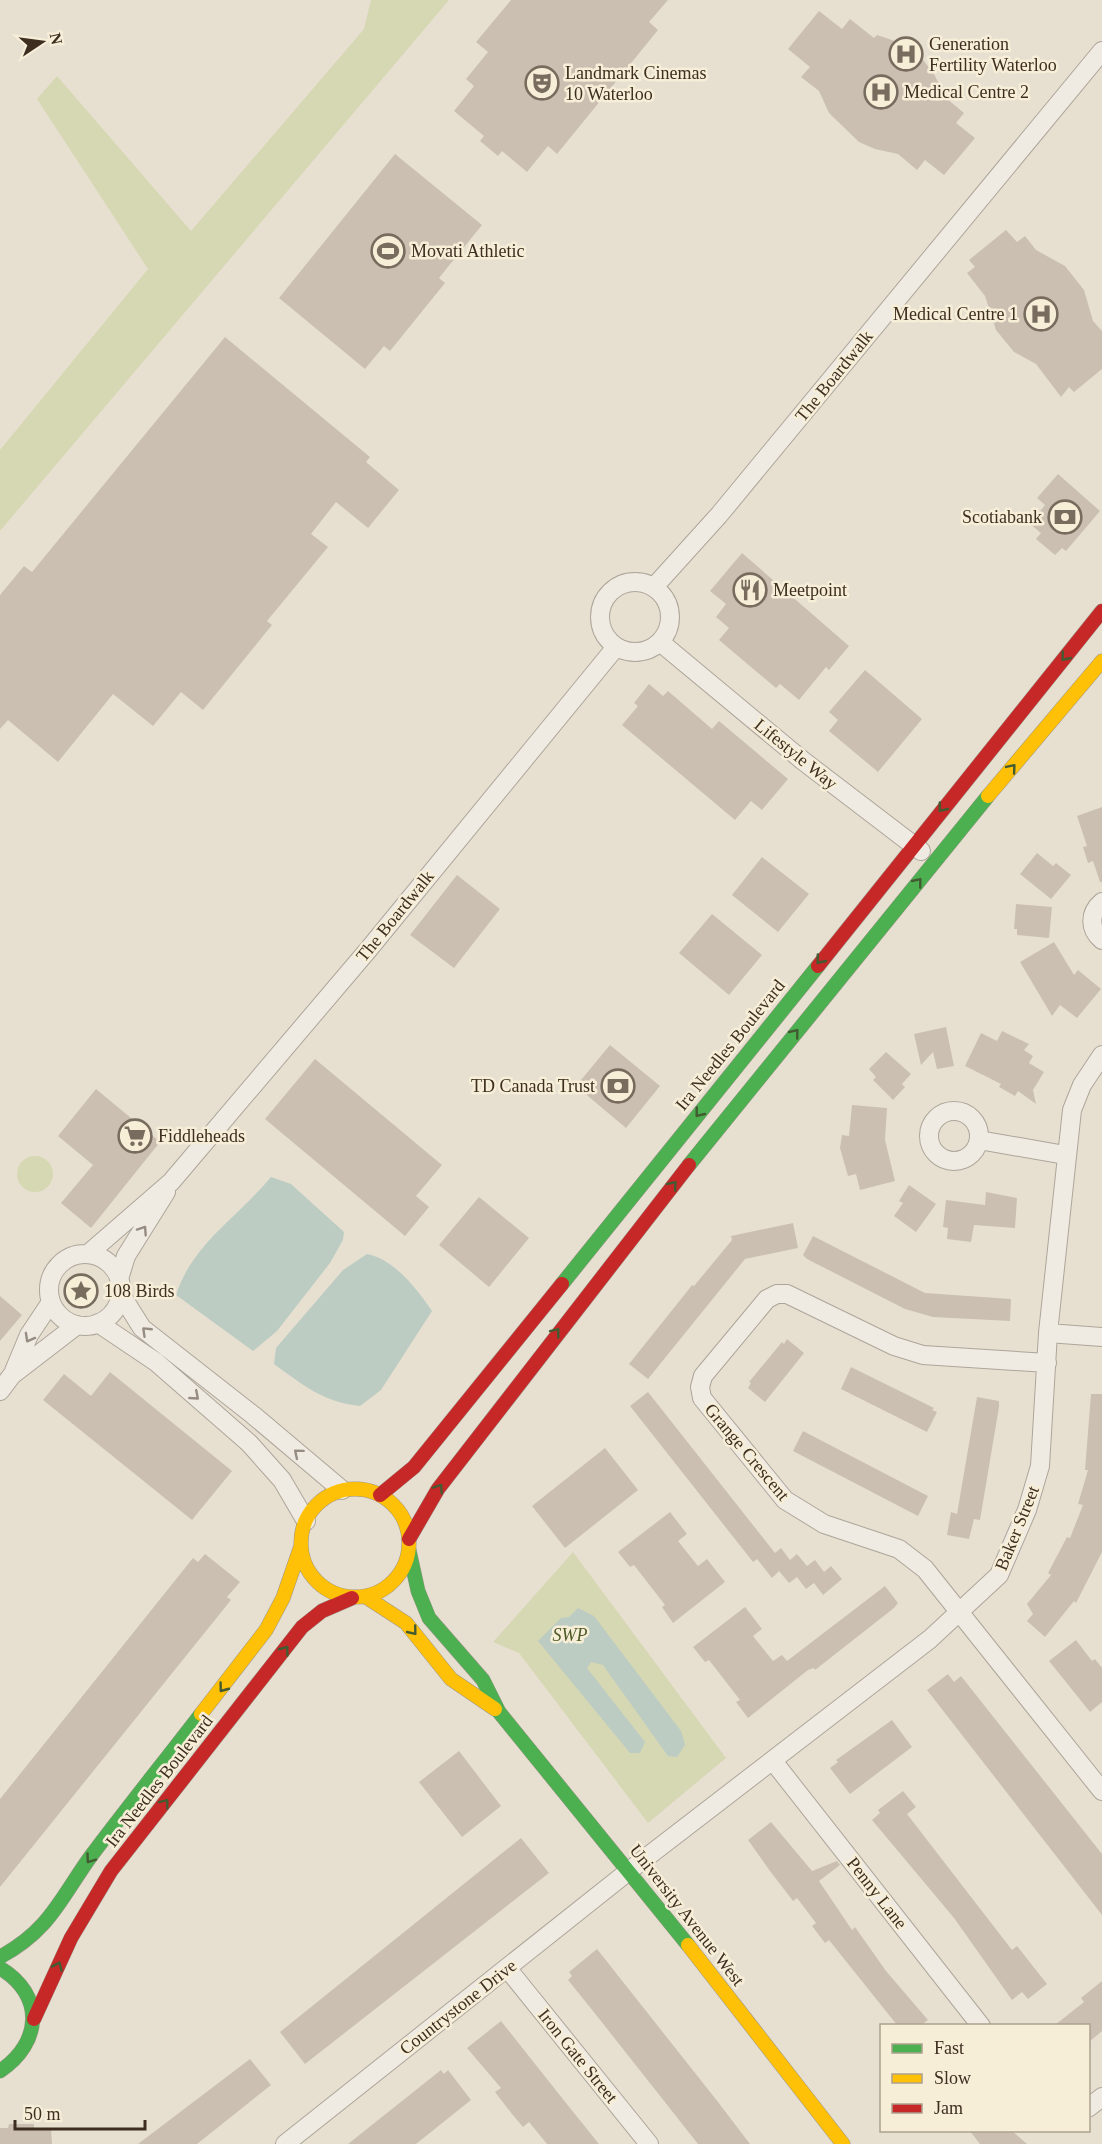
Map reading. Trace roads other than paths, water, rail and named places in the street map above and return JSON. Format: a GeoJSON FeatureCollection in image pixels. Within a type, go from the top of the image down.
{"type":"FeatureCollection","features":[{"type":"Feature","properties":{"kind":"main road","name":"Ira Needles Boulevard"},"geometry":{"type":"LineString","coordinates":[[380,1495],[414,1467],[1102,611]]}},
{"type":"Feature","properties":{"kind":"main road"},"geometry":{"type":"LineString","coordinates":[[409,1544],[399,1514],[380,1495],[362,1490],[342,1490],[327,1497],[314,1507],[306,1521],[301,1546],[304,1562],[312,1575],[322,1587],[336,1594],[352,1598],[366,1597],[382,1591],[395,1580],[404,1566],[409,1544],[438,1489],[517,1383],[636,1230],[934,861],[1102,661]]}},
{"type":"Feature","properties":{"kind":"main road","name":"University Avenue West"},"geometry":{"type":"LineString","coordinates":[[409,1544],[418,1591],[429,1618],[483,1680],[499,1712],[630,1870],[843,2144]]}},
{"type":"Feature","properties":{"kind":"main road","name":"Ira Needles Boulevard"},"geometry":{"type":"LineString","coordinates":[[0,1957],[24,1944],[49,1919],[90,1858],[266,1630],[283,1598],[301,1546]]}},
{"type":"Feature","properties":{"kind":"main road","name":"University Avenue West"},"geometry":{"type":"LineString","coordinates":[[366,1597],[406,1623],[451,1679],[499,1712]]}},
{"type":"Feature","properties":{"kind":"main road","name":"Ira Needles Boulevard"},"geometry":{"type":"LineString","coordinates":[[0,2071],[9,2067],[23,2054],[31,2037],[34,2019],[71,1938],[111,1871],[302,1627],[322,1611],[352,1598]]}},
{"type":"Feature","properties":{"kind":"main road"},"geometry":{"type":"LineString","coordinates":[[0,1968],[21,1983],[30,2000],[34,2019]]}},
{"type":"Feature","properties":{"kind":"street","name":"The Boardwalk"},"geometry":{"type":"LineString","coordinates":[[654,586],[719,515],[1102,51]]}},
{"type":"Feature","properties":{"kind":"street"},"geometry":{"type":"LineString","coordinates":[[628,582],[643,582],[654,586],[666,600],[670,612],[669,627],[660,642],[649,650],[636,652],[616,647],[605,635],[600,621],[601,608],[607,596],[619,585],[628,582]]}},
{"type":"Feature","properties":{"kind":"street","name":"Lifestyle Way"},"geometry":{"type":"LineString","coordinates":[[660,642],[802,760],[934,861]]}},
{"type":"Feature","properties":{"kind":"street","name":"The Boardwalk"},"geometry":{"type":"LineString","coordinates":[[88,1254],[171,1182],[368,950],[616,647]]}},
{"type":"Feature","properties":{"kind":"street"},"geometry":{"type":"LineString","coordinates":[[1102,902],[1094,911],[1092,924],[1094,932],[1102,940]]}},
{"type":"Feature","properties":{"kind":"street","name":"Baker Street"},"geometry":{"type":"LineString","coordinates":[[630,1870],[930,1639],[999,1575],[1027,1510],[1040,1466],[1048,1334],[1065,1155],[1072,1110],[1082,1085],[1102,1055]]}},
{"type":"Feature","properties":{"kind":"street"},"geometry":{"type":"LineString","coordinates":[[979,1140],[1065,1155]]}},
{"type":"Feature","properties":{"kind":"street","name":"The Boardwalk"},"geometry":{"type":"LineString","coordinates":[[120,1286],[126,1256],[161,1203],[171,1182]]}},
{"type":"Feature","properties":{"kind":"street"},"geometry":{"type":"LineString","coordinates":[[120,1286],[113,1312],[98,1323],[77,1325],[66,1320],[51,1302],[50,1284],[58,1266],[67,1259],[88,1254],[107,1262],[120,1286],[142,1328],[253,1415],[342,1490]]}},
{"type":"Feature","properties":{"kind":"street","name":"Grange Crescent"},"geometry":{"type":"LineString","coordinates":[[959,1610],[926,1569],[899,1549],[824,1524],[785,1500],[702,1398],[700,1387],[703,1376],[767,1299],[777,1294],[787,1294],[894,1346],[923,1355],[1047,1363]]}},
{"type":"Feature","properties":{"kind":"street"},"geometry":{"type":"LineString","coordinates":[[0,1391],[12,1375],[29,1335],[51,1302]]}},
{"type":"Feature","properties":{"kind":"street"},"geometry":{"type":"LineString","coordinates":[[98,1323],[156,1362],[249,1443],[282,1480],[306,1521]]}},
{"type":"Feature","properties":{"kind":"street"},"geometry":{"type":"LineString","coordinates":[[12,1375],[77,1325]]}},
{"type":"Feature","properties":{"kind":"street"},"geometry":{"type":"LineString","coordinates":[[1048,1334],[1102,1337]]}},
{"type":"Feature","properties":{"kind":"street"},"geometry":{"type":"LineString","coordinates":[[959,1610],[1102,1791]]}},
{"type":"Feature","properties":{"kind":"street","name":"Penny Lane"},"geometry":{"type":"LineString","coordinates":[[773,1761],[980,2024]]}},
{"type":"Feature","properties":{"kind":"street","name":"Countrystone Drive"},"geometry":{"type":"LineString","coordinates":[[285,2144],[630,1870]]}},
{"type":"Feature","properties":{"kind":"street","name":"Iron Gate Street"},"geometry":{"type":"LineString","coordinates":[[507,1968],[648,2144]]}},
{"type":"Feature","properties":{"kind":"street"},"geometry":{"type":"LineString","coordinates":[[1090,2107],[1102,2097]]}},
{"type":"Feature","properties":{"kind":"place","name":"Generation Fertility Waterloo"},"geometry":{"type":"Point","coordinates":[906,54]}},
{"type":"Feature","properties":{"kind":"place","name":"Landmark Cinemas 10 Waterloo"},"geometry":{"type":"Point","coordinates":[542,83]}},
{"type":"Feature","properties":{"kind":"place","name":"Medical Centre 2"},"geometry":{"type":"Point","coordinates":[881,92]}},
{"type":"Feature","properties":{"kind":"place","name":"Movati Athletic"},"geometry":{"type":"Point","coordinates":[388,251]}},
{"type":"Feature","properties":{"kind":"place","name":"Medical Centre 1"},"geometry":{"type":"Point","coordinates":[1041,314]}},
{"type":"Feature","properties":{"kind":"place","name":"Scotiabank"},"geometry":{"type":"Point","coordinates":[1065,517]}},
{"type":"Feature","properties":{"kind":"place","name":"Meetpoint"},"geometry":{"type":"Point","coordinates":[750,590]}},
{"type":"Feature","properties":{"kind":"place","name":"TD Canada Trust"},"geometry":{"type":"Point","coordinates":[618,1086]}},
{"type":"Feature","properties":{"kind":"place","name":"Fiddleheads"},"geometry":{"type":"Point","coordinates":[135,1136]}},
{"type":"Feature","properties":{"kind":"place","name":"108 Birds"},"geometry":{"type":"Point","coordinates":[81,1291]}},
{"type":"Feature","properties":{"kind":"park label","name":"SWP"},"geometry":{"type":"Point","coordinates":[570,1635]}}]}
